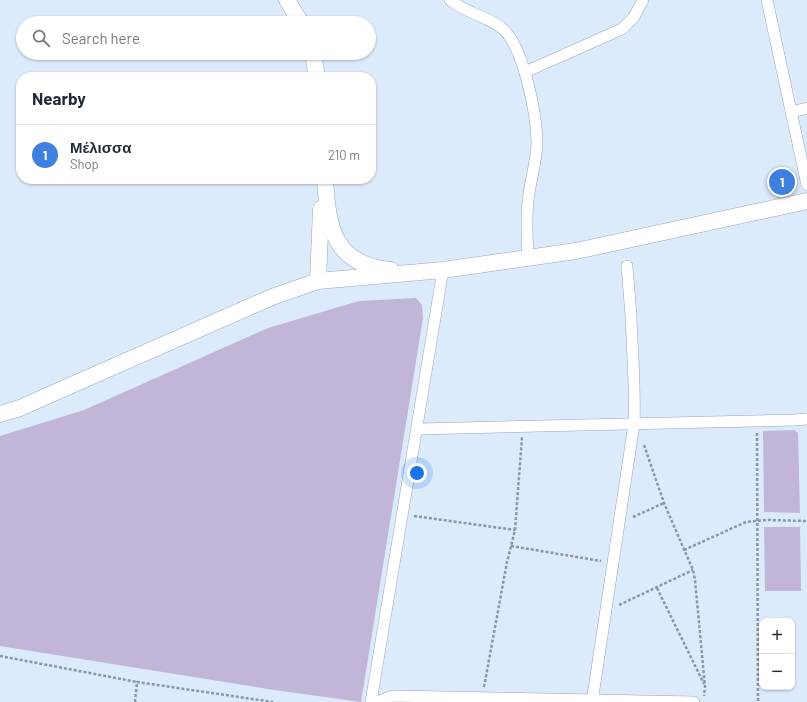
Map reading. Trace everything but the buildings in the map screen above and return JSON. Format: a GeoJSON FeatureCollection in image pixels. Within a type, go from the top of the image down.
{"type":"FeatureCollection","features":[{"type":"Feature","properties":{"kind":"street"},"geometry":{"type":"LineString","coordinates":[[287,0],[297,16]]}},
{"type":"Feature","properties":{"kind":"street"},"geometry":{"type":"LineString","coordinates":[[450,0],[503,29],[516,47],[525,72],[537,141],[528,202],[528,258]]}},
{"type":"Feature","properties":{"kind":"street"},"geometry":{"type":"LineString","coordinates":[[525,72],[622,29],[634,17],[643,0]]}},
{"type":"Feature","properties":{"kind":"street"},"geometry":{"type":"LineString","coordinates":[[767,0],[807,185]]}},
{"type":"Feature","properties":{"kind":"street"},"geometry":{"type":"LineString","coordinates":[[314,60],[316,72]]}},
{"type":"Feature","properties":{"kind":"street"},"geometry":{"type":"LineString","coordinates":[[791,112],[807,108]]}},
{"type":"Feature","properties":{"kind":"street"},"geometry":{"type":"LineString","coordinates":[[318,281],[322,184]]}},
{"type":"Feature","properties":{"kind":"street"},"geometry":{"type":"LineString","coordinates":[[325,184],[329,222],[341,248],[352,257],[382,269],[417,272]]}},
{"type":"Feature","properties":{"kind":"street"},"geometry":{"type":"LineString","coordinates":[[0,414],[20,408],[272,297],[318,281],[443,270],[576,251],[807,201]]}},
{"type":"Feature","properties":{"kind":"street"},"geometry":{"type":"LineString","coordinates":[[592,701],[634,424],[635,408],[627,266]]}},
{"type":"Feature","properties":{"kind":"street"},"geometry":{"type":"LineString","coordinates":[[371,702],[418,429],[443,270]]}},
{"type":"Feature","properties":{"kind":"street"},"geometry":{"type":"LineString","coordinates":[[418,429],[807,419]]}},
{"type":"Feature","properties":{"kind":"street"},"geometry":{"type":"LineString","coordinates":[[377,702],[392,696],[694,702]]}},
{"type":"Feature","properties":{"kind":"path"},"geometry":{"type":"LineString","coordinates":[[757,421],[758,702]]}},
{"type":"Feature","properties":{"kind":"path"},"geometry":{"type":"LineString","coordinates":[[634,424],[646,451],[664,503],[693,570],[697,591],[705,687],[704,702]]}},
{"type":"Feature","properties":{"kind":"path"},"geometry":{"type":"LineString","coordinates":[[482,698],[507,562],[515,530],[523,427]]}},
{"type":"Feature","properties":{"kind":"path"},"geometry":{"type":"LineString","coordinates":[[620,523],[664,503]]}},
{"type":"Feature","properties":{"kind":"path"},"geometry":{"type":"LineString","coordinates":[[403,514],[515,530]]}},
{"type":"Feature","properties":{"kind":"path"},"geometry":{"type":"LineString","coordinates":[[684,550],[739,524],[757,520],[807,522]]}},
{"type":"Feature","properties":{"kind":"path"},"geometry":{"type":"LineString","coordinates":[[511,546],[613,563]]}},
{"type":"Feature","properties":{"kind":"path"},"geometry":{"type":"LineString","coordinates":[[606,611],[693,570]]}},
{"type":"Feature","properties":{"kind":"path"},"geometry":{"type":"LineString","coordinates":[[657,588],[705,687]]}},
{"type":"Feature","properties":{"kind":"path"},"geometry":{"type":"LineString","coordinates":[[0,656],[137,682],[273,702]]}},
{"type":"Feature","properties":{"kind":"path"},"geometry":{"type":"LineString","coordinates":[[134,702],[137,682]]}},
{"type":"Feature","properties":{"kind":"shaded area"},"geometry":{"type":"Polygon","coordinates":[[[416,298],[422,305],[423,318],[361,702],[274,690],[0,646],[0,436],[84,410],[268,328],[359,301],[416,298]]]}},
{"type":"Feature","properties":{"kind":"shaded area"},"geometry":{"type":"Polygon","coordinates":[[[794,430],[798,433],[800,513],[764,512],[763,431],[794,430]]]}},
{"type":"Feature","properties":{"kind":"shaded area"},"geometry":{"type":"Polygon","coordinates":[[[764,527],[800,527],[801,591],[765,591],[764,527]]]}},
{"type":"Feature","properties":{"kind":"place","name":"Μέλισσα"},"geometry":{"type":"Point","coordinates":[782,182]}}]}
